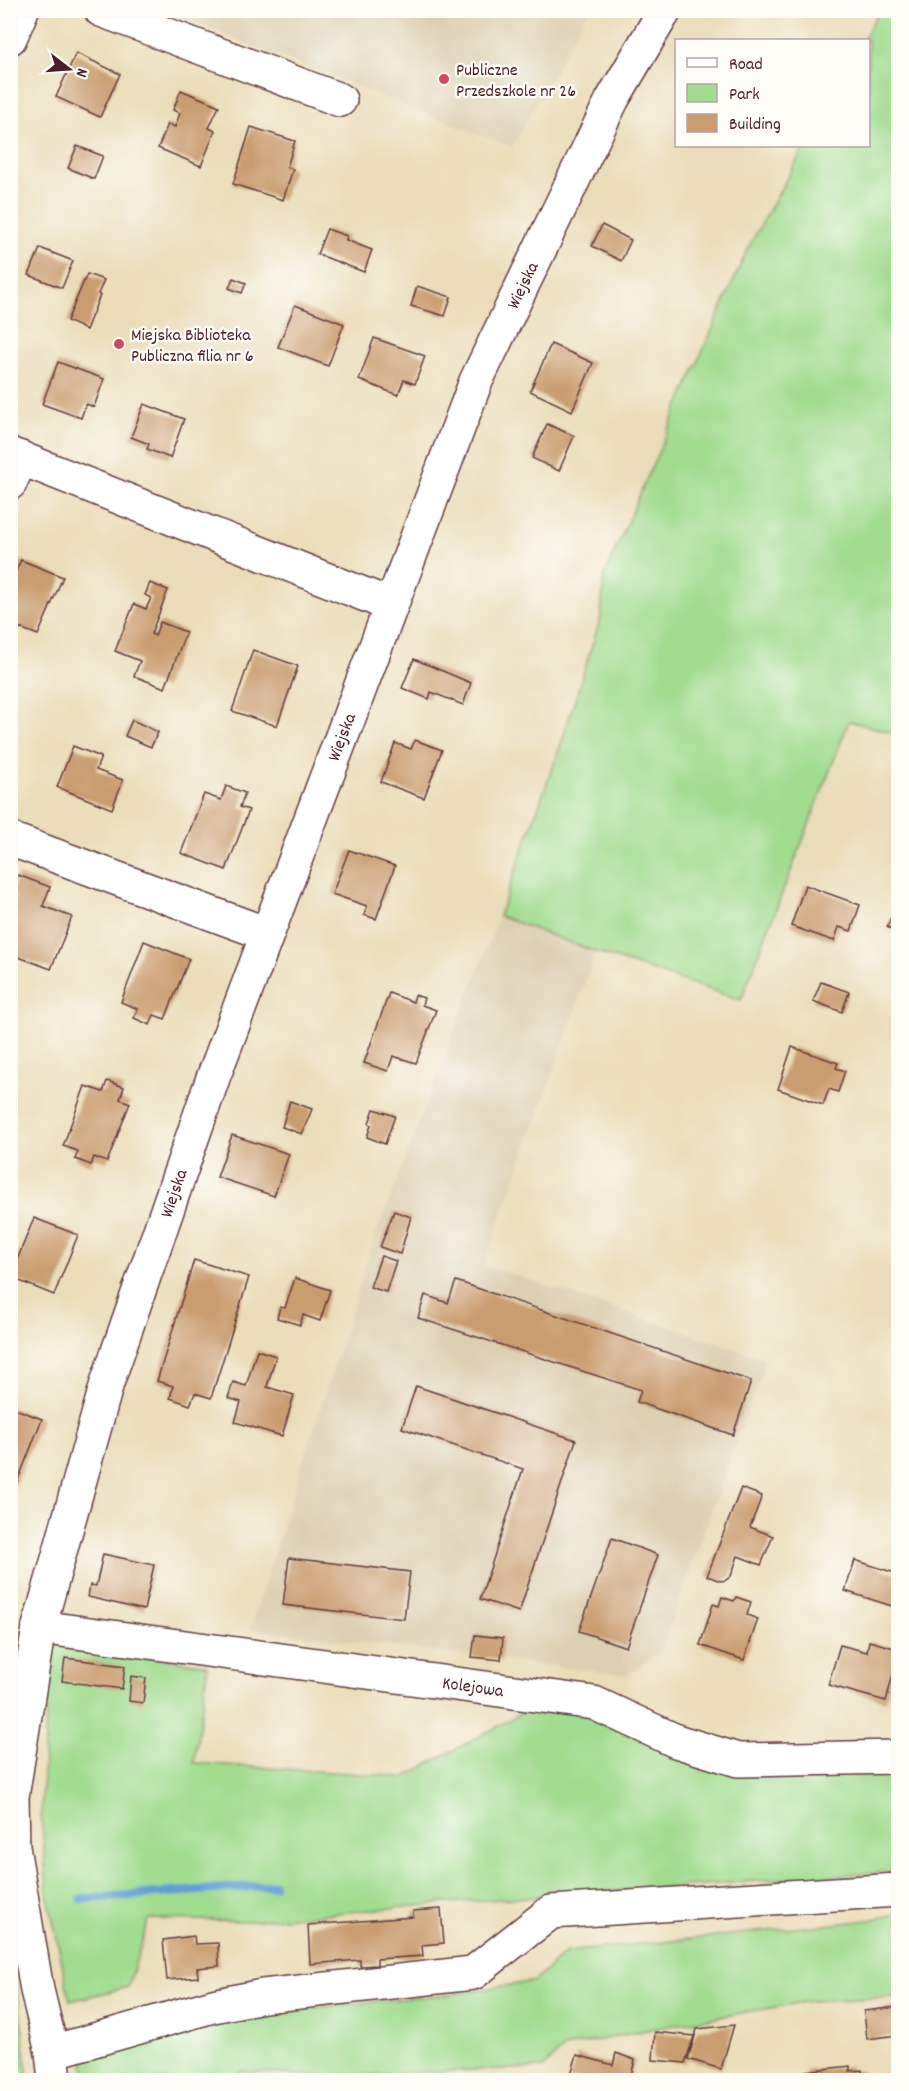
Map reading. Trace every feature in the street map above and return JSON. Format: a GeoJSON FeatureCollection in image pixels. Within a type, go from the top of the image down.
{"type":"FeatureCollection","features":[{"type":"Feature","properties":{"kind":"street"},"geometry":{"type":"LineString","coordinates":[[10,38],[22,10]]}},
{"type":"Feature","properties":{"kind":"street"},"geometry":{"type":"LineString","coordinates":[[101,10],[340,100]]}},
{"type":"Feature","properties":{"kind":"street","name":"Wiejska"},"geometry":{"type":"LineString","coordinates":[[53,2066],[37,1990],[13,1847],[11,1797],[39,1627],[110,1373],[213,1078],[476,381],[612,100],[665,10]]}},
{"type":"Feature","properties":{"kind":"street"},"geometry":{"type":"LineString","coordinates":[[14,465],[391,605]]}},
{"type":"Feature","properties":{"kind":"street"},"geometry":{"type":"LineString","coordinates":[[10,839],[267,934]]}},
{"type":"Feature","properties":{"kind":"street","name":"Kolejowa"},"geometry":{"type":"LineString","coordinates":[[39,1627],[594,1703],[676,1741],[738,1760],[898,1757]]}},
{"type":"Feature","properties":{"kind":"street"},"geometry":{"type":"LineString","coordinates":[[53,2066],[213,2006],[262,1996],[473,1972],[551,1912],[898,1890]]}},
{"type":"Feature","properties":{"kind":"shaded area","name":"Publiczne Przedszkole nr 26"},"geometry":{"type":"Polygon","coordinates":[[[588,10],[512,147],[162,11],[588,10]]]}},
{"type":"Feature","properties":{"kind":"shaded area"},"geometry":{"type":"Polygon","coordinates":[[[499,916],[596,952],[484,1265],[766,1359],[661,1651],[627,1675],[250,1629],[373,1242],[499,916]]]}},
{"type":"Feature","properties":{"kind":"green space"},"geometry":{"type":"Polygon","coordinates":[[[879,11],[898,11],[898,734],[849,721],[741,1000],[596,952],[499,916],[560,747],[601,617],[604,576],[747,250],[804,147],[870,147],[870,39],[864,39],[879,11]]]}},
{"type":"Feature","properties":{"kind":"green space"},"geometry":{"type":"Polygon","coordinates":[[[55,1644],[208,1665],[194,1763],[405,1777],[544,1701],[576,1707],[710,1769],[898,1771],[898,1871],[445,1903],[251,1921],[149,1919],[128,1987],[70,2001],[48,1897],[41,1812],[47,1699],[55,1644]]]}},
{"type":"Feature","properties":{"kind":"green space"},"geometry":{"type":"Polygon","coordinates":[[[898,1914],[898,1997],[810,2001],[651,2029],[564,2048],[543,2068],[324,2077],[242,2071],[227,2080],[86,2080],[84,2060],[217,2023],[306,2008],[453,1994],[535,1981],[566,1952],[862,1921],[898,1914]]]}},
{"type":"Feature","properties":{"kind":"green space"},"geometry":{"type":"Polygon","coordinates":[[[11,1960],[20,2007],[28,2080],[11,2080],[11,1960]]]}},
{"type":"Feature","properties":{"kind":"building"},"geometry":{"type":"Polygon","coordinates":[[[76,53],[120,74],[100,117],[56,97],[76,53]]]}},
{"type":"Feature","properties":{"kind":"building"},"geometry":{"type":"Polygon","coordinates":[[[181,90],[219,106],[209,128],[215,131],[201,166],[158,148],[168,124],[175,127],[180,113],[173,110],[181,90]]]}},
{"type":"Feature","properties":{"kind":"building"},"geometry":{"type":"Polygon","coordinates":[[[251,127],[295,141],[287,167],[293,169],[283,200],[233,184],[251,127]]]}},
{"type":"Feature","properties":{"kind":"building"},"geometry":{"type":"Polygon","coordinates":[[[77,146],[103,156],[94,179],[68,168],[77,146]]]}},
{"type":"Feature","properties":{"kind":"building"},"geometry":{"type":"Polygon","coordinates":[[[602,225],[631,240],[621,261],[592,246],[602,225]]]}},
{"type":"Feature","properties":{"kind":"building"},"geometry":{"type":"Polygon","coordinates":[[[327,229],[347,236],[346,240],[372,250],[364,272],[317,254],[327,229]]]}},
{"type":"Feature","properties":{"kind":"building"},"geometry":{"type":"Polygon","coordinates":[[[40,248],[73,261],[62,288],[29,275],[40,248]]]}},
{"type":"Feature","properties":{"kind":"building"},"geometry":{"type":"Polygon","coordinates":[[[87,274],[104,280],[86,330],[67,321],[87,274]]]}},
{"type":"Feature","properties":{"kind":"building"},"geometry":{"type":"Polygon","coordinates":[[[233,278],[246,283],[242,293],[229,288],[233,278]]]}},
{"type":"Feature","properties":{"kind":"building"},"geometry":{"type":"Polygon","coordinates":[[[417,286],[451,297],[445,316],[411,306],[417,286]]]}},
{"type":"Feature","properties":{"kind":"building"},"geometry":{"type":"Polygon","coordinates":[[[295,305],[344,324],[328,366],[278,347],[295,305]]]}},
{"type":"Feature","properties":{"kind":"building"},"geometry":{"type":"Polygon","coordinates":[[[374,338],[425,356],[415,384],[404,380],[398,395],[359,380],[374,338]]]}},
{"type":"Feature","properties":{"kind":"building"},"geometry":{"type":"Polygon","coordinates":[[[551,344],[593,363],[572,411],[530,391],[551,344]]]}},
{"type":"Feature","properties":{"kind":"building"},"geometry":{"type":"Polygon","coordinates":[[[58,362],[104,379],[94,407],[86,404],[81,418],[42,404],[58,362]]]}},
{"type":"Feature","properties":{"kind":"building"},"geometry":{"type":"Polygon","coordinates":[[[144,404],[184,419],[170,458],[147,449],[149,444],[131,437],[144,404]]]}},
{"type":"Feature","properties":{"kind":"building"},"geometry":{"type":"Polygon","coordinates":[[[547,424],[574,436],[559,471],[532,458],[547,424]]]}},
{"type":"Feature","properties":{"kind":"building"},"geometry":{"type":"Polygon","coordinates":[[[21,560],[63,577],[38,635],[10,624],[10,584],[21,560]]]}},
{"type":"Feature","properties":{"kind":"building"},"geometry":{"type":"Polygon","coordinates":[[[150,583],[168,590],[151,634],[155,636],[160,622],[186,632],[165,688],[134,676],[140,661],[115,651],[134,604],[146,609],[151,598],[145,595],[150,583]]]}},
{"type":"Feature","properties":{"kind":"building"},"geometry":{"type":"Polygon","coordinates":[[[253,650],[298,666],[277,726],[232,711],[253,650]]]}},
{"type":"Feature","properties":{"kind":"building"},"geometry":{"type":"Polygon","coordinates":[[[414,659],[471,683],[463,705],[431,692],[429,699],[402,688],[414,659]]]}},
{"type":"Feature","properties":{"kind":"building"},"geometry":{"type":"Polygon","coordinates":[[[132,720],[158,732],[151,747],[125,736],[132,720]]]}},
{"type":"Feature","properties":{"kind":"building"},"geometry":{"type":"Polygon","coordinates":[[[415,740],[442,750],[424,798],[381,782],[395,743],[411,749],[415,740]]]}},
{"type":"Feature","properties":{"kind":"building"},"geometry":{"type":"Polygon","coordinates":[[[73,746],[101,757],[96,770],[123,780],[112,809],[57,787],[73,746]]]}},
{"type":"Feature","properties":{"kind":"building"},"geometry":{"type":"Polygon","coordinates":[[[226,786],[245,793],[240,807],[249,810],[226,870],[181,853],[204,794],[221,800],[226,786]]]}},
{"type":"Feature","properties":{"kind":"building"},"geometry":{"type":"Polygon","coordinates":[[[898,834],[898,853],[892,851],[898,834]]]}},
{"type":"Feature","properties":{"kind":"building"},"geometry":{"type":"Polygon","coordinates":[[[349,850],[395,866],[376,919],[364,915],[367,906],[332,894],[349,850]]]}},
{"type":"Feature","properties":{"kind":"building"},"geometry":{"type":"Polygon","coordinates":[[[18,875],[50,887],[43,906],[72,917],[51,969],[10,954],[10,909],[16,895],[11,894],[18,875]]]}},
{"type":"Feature","properties":{"kind":"building"},"geometry":{"type":"Polygon","coordinates":[[[805,885],[860,905],[851,931],[839,927],[834,941],[791,926],[805,885]]]}},
{"type":"Feature","properties":{"kind":"building"},"geometry":{"type":"Polygon","coordinates":[[[898,901],[898,932],[887,927],[898,901]]]}},
{"type":"Feature","properties":{"kind":"building"},"geometry":{"type":"Polygon","coordinates":[[[144,941],[189,959],[165,1019],[154,1015],[150,1025],[134,1018],[138,1009],[121,1002],[144,941]]]}},
{"type":"Feature","properties":{"kind":"building"},"geometry":{"type":"Polygon","coordinates":[[[821,982],[849,992],[842,1012],[813,1001],[821,982]]]}},
{"type":"Feature","properties":{"kind":"building"},"geometry":{"type":"Polygon","coordinates":[[[389,993],[413,1002],[415,995],[424,998],[422,1005],[436,1010],[416,1063],[393,1056],[388,1071],[364,1063],[389,993]]]}},
{"type":"Feature","properties":{"kind":"building"},"geometry":{"type":"Polygon","coordinates":[[[792,1047],[838,1063],[836,1068],[845,1071],[838,1092],[829,1089],[823,1105],[778,1089],[792,1047]]]}},
{"type":"Feature","properties":{"kind":"building"},"geometry":{"type":"Polygon","coordinates":[[[107,1081],[124,1087],[120,1099],[130,1103],[107,1162],[94,1157],[91,1165],[75,1159],[78,1151],[63,1146],[85,1086],[103,1092],[107,1081]]]}},
{"type":"Feature","properties":{"kind":"building"},"geometry":{"type":"Polygon","coordinates":[[[290,1101],[312,1109],[302,1134],[282,1127],[290,1101]]]}},
{"type":"Feature","properties":{"kind":"building"},"geometry":{"type":"Polygon","coordinates":[[[374,1109],[395,1116],[385,1144],[367,1137],[374,1109]]]}},
{"type":"Feature","properties":{"kind":"building"},"geometry":{"type":"Polygon","coordinates":[[[232,1135],[289,1154],[274,1196],[217,1177],[232,1135]]]}},
{"type":"Feature","properties":{"kind":"building"},"geometry":{"type":"Polygon","coordinates":[[[394,1211],[411,1217],[400,1254],[380,1247],[394,1211]]]}},
{"type":"Feature","properties":{"kind":"building"},"geometry":{"type":"Polygon","coordinates":[[[34,1218],[78,1235],[54,1295],[10,1277],[34,1218]]]}},
{"type":"Feature","properties":{"kind":"building"},"geometry":{"type":"Polygon","coordinates":[[[381,1256],[396,1261],[386,1292],[370,1287],[381,1256]]]}},
{"type":"Feature","properties":{"kind":"building"},"geometry":{"type":"Polygon","coordinates":[[[194,1260],[249,1277],[211,1398],[195,1393],[190,1405],[170,1398],[173,1386],[157,1381],[194,1260]]]}},
{"type":"Feature","properties":{"kind":"building"},"geometry":{"type":"Polygon","coordinates":[[[295,1278],[330,1290],[320,1321],[303,1315],[300,1325],[277,1318],[280,1307],[285,1308],[295,1278]]]}},
{"type":"Feature","properties":{"kind":"building"},"geometry":{"type":"Polygon","coordinates":[[[456,1281],[751,1381],[733,1435],[637,1402],[641,1390],[418,1318],[425,1295],[448,1303],[456,1281]]]}},
{"type":"Feature","properties":{"kind":"building"},"geometry":{"type":"Polygon","coordinates":[[[257,1350],[276,1356],[267,1387],[294,1395],[282,1436],[235,1422],[241,1402],[228,1398],[233,1382],[246,1386],[257,1350]]]}},
{"type":"Feature","properties":{"kind":"building"},"geometry":{"type":"Polygon","coordinates":[[[416,1386],[576,1440],[519,1612],[480,1599],[523,1469],[402,1428],[416,1386]]]}},
{"type":"Feature","properties":{"kind":"building"},"geometry":{"type":"Polygon","coordinates":[[[10,1407],[42,1419],[14,1490],[10,1489],[10,1407]]]}},
{"type":"Feature","properties":{"kind":"building"},"geometry":{"type":"Polygon","coordinates":[[[741,1488],[762,1496],[750,1527],[773,1536],[761,1565],[738,1556],[731,1576],[721,1581],[707,1576],[741,1488]]]}},
{"type":"Feature","properties":{"kind":"building"},"geometry":{"type":"Polygon","coordinates":[[[612,1538],[658,1555],[626,1647],[579,1631],[612,1538]]]}},
{"type":"Feature","properties":{"kind":"building"},"geometry":{"type":"Polygon","coordinates":[[[103,1554],[154,1565],[144,1610],[88,1597],[90,1585],[96,1586],[103,1554]]]}},
{"type":"Feature","properties":{"kind":"building"},"geometry":{"type":"Polygon","coordinates":[[[289,1558],[410,1572],[404,1619],[283,1605],[289,1558]]]}},
{"type":"Feature","properties":{"kind":"building"},"geometry":{"type":"Polygon","coordinates":[[[855,1560],[898,1574],[898,1608],[845,1591],[855,1560]]]}},
{"type":"Feature","properties":{"kind":"building"},"geometry":{"type":"Polygon","coordinates":[[[722,1597],[734,1601],[736,1597],[751,1602],[747,1615],[758,1619],[744,1660],[700,1645],[713,1604],[719,1606],[722,1597]]]}},
{"type":"Feature","properties":{"kind":"building"},"geometry":{"type":"Polygon","coordinates":[[[475,1635],[503,1638],[501,1660],[472,1657],[475,1635]]]}},
{"type":"Feature","properties":{"kind":"building"},"geometry":{"type":"Polygon","coordinates":[[[869,1641],[898,1649],[886,1701],[828,1685],[840,1645],[867,1652],[869,1641]]]}},
{"type":"Feature","properties":{"kind":"building"},"geometry":{"type":"Polygon","coordinates":[[[65,1658],[125,1666],[122,1689],[62,1681],[65,1658]]]}},
{"type":"Feature","properties":{"kind":"building"},"geometry":{"type":"Polygon","coordinates":[[[131,1676],[146,1678],[143,1703],[129,1701],[131,1676]]]}},
{"type":"Feature","properties":{"kind":"building"},"geometry":{"type":"Polygon","coordinates":[[[441,1909],[444,1943],[422,1945],[423,1956],[377,1959],[377,1965],[360,1966],[360,1960],[310,1964],[308,1925],[413,1917],[413,1911],[441,1909]]]}},
{"type":"Feature","properties":{"kind":"building"},"geometry":{"type":"Polygon","coordinates":[[[194,1936],[195,1944],[218,1943],[219,1966],[197,1968],[198,1977],[167,1980],[163,1940],[194,1936]]]}},
{"type":"Feature","properties":{"kind":"building"},"geometry":{"type":"Polygon","coordinates":[[[898,2007],[898,2035],[867,2039],[864,2011],[898,2007]]]}},
{"type":"Feature","properties":{"kind":"building"},"geometry":{"type":"Polygon","coordinates":[[[734,2025],[721,2069],[688,2059],[697,2029],[734,2025]]]}},
{"type":"Feature","properties":{"kind":"building"},"geometry":{"type":"Polygon","coordinates":[[[655,2032],[694,2036],[685,2063],[653,2060],[655,2032]]]}},
{"type":"Feature","properties":{"kind":"building"},"geometry":{"type":"Polygon","coordinates":[[[616,2053],[635,2060],[630,2080],[569,2080],[577,2055],[613,2065],[616,2053]]]}},
{"type":"Feature","properties":{"kind":"building"},"geometry":{"type":"Polygon","coordinates":[[[850,2066],[850,2071],[862,2070],[864,2080],[806,2080],[805,2071],[850,2066]]]}},
{"type":"Feature","properties":{"kind":"waterway"},"geometry":{"type":"LineString","coordinates":[[81,1899],[274,1885]]}},
{"type":"Feature","properties":{"kind":"place","name":"Publiczne Przedszkole nr 26"},"geometry":{"type":"Point","coordinates":[444,79]}},
{"type":"Feature","properties":{"kind":"place","name":"Miejska Biblioteka Publiczna filia nr 6"},"geometry":{"type":"Point","coordinates":[119,344]}}]}
